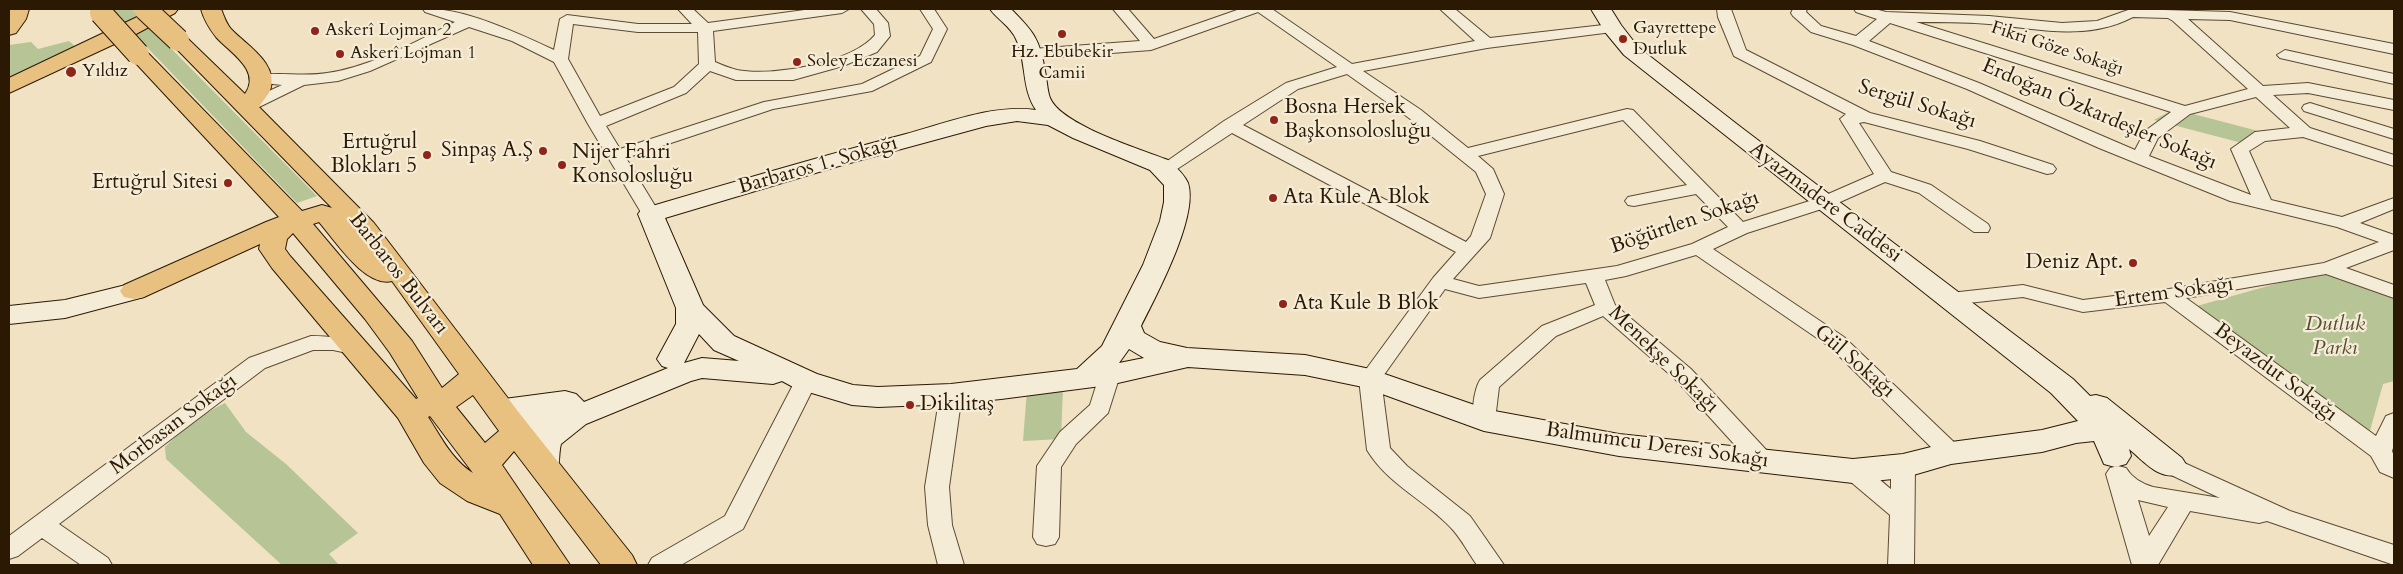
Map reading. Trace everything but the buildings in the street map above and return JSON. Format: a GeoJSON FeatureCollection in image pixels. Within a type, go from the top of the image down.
{"type":"FeatureCollection","features":[{"type":"Feature","properties":{"kind":"main road"},"geometry":{"type":"LineString","coordinates":[[9,28],[16,19],[19,9]]}},
{"type":"Feature","properties":{"kind":"main road","name":"Barbaros Bulvarı"},"geometry":{"type":"LineString","coordinates":[[145,9],[247,107],[337,198],[403,277],[620,565]]}},
{"type":"Feature","properties":{"kind":"main road"},"geometry":{"type":"LineString","coordinates":[[9,86],[129,30],[168,9]]}},
{"type":"Feature","properties":{"kind":"main road"},"geometry":{"type":"LineString","coordinates":[[211,9],[216,24],[249,56],[256,66],[261,87],[256,97],[247,107]]}},
{"type":"Feature","properties":{"kind":"main road","name":"Barbaros Bulvarı"},"geometry":{"type":"LineString","coordinates":[[98,11],[296,220],[375,312],[402,348],[437,404],[485,465],[552,565]]}},
{"type":"Feature","properties":{"kind":"main road"},"geometry":{"type":"LineString","coordinates":[[134,291],[253,237],[296,220],[322,213],[326,215],[372,267],[403,277]]}},
{"type":"Feature","properties":{"kind":"main road"},"geometry":{"type":"LineString","coordinates":[[296,220],[278,232],[273,240],[272,248],[402,403],[435,455],[452,474],[479,492],[513,506]]}},
{"type":"Feature","properties":{"kind":"main road"},"geometry":{"type":"LineString","coordinates":[[134,291],[168,281],[227,258],[272,248]]}},
{"type":"Feature","properties":{"kind":"main road"},"geometry":{"type":"LineString","coordinates":[[402,403],[417,408],[437,404],[457,392],[476,375]]}},
{"type":"Feature","properties":{"kind":"main road"},"geometry":{"type":"LineString","coordinates":[[485,465],[501,445],[509,420]]}},
{"type":"Feature","properties":{"kind":"street"},"geometry":{"type":"LineString","coordinates":[[430,9],[516,38],[560,58]]}},
{"type":"Feature","properties":{"kind":"street"},"geometry":{"type":"LineString","coordinates":[[685,9],[705,28],[707,65]]}},
{"type":"Feature","properties":{"kind":"street"},"geometry":{"type":"LineString","coordinates":[[806,381],[724,343],[690,308],[651,214],[596,124],[560,58],[562,14],[638,28],[705,28],[842,9]]}},
{"type":"Feature","properties":{"kind":"street"},"geometry":{"type":"LineString","coordinates":[[596,124],[680,90],[736,75],[793,74],[838,63],[872,49],[883,36],[881,23],[868,9]]}},
{"type":"Feature","properties":{"kind":"street"},"geometry":{"type":"LineString","coordinates":[[615,156],[770,105],[866,88],[926,60],[940,29],[927,9]]}},
{"type":"Feature","properties":{"kind":"street"},"geometry":{"type":"LineString","coordinates":[[1000,9],[1025,35],[1032,54],[1039,98],[1054,118]]}},
{"type":"Feature","properties":{"kind":"street"},"geometry":{"type":"LineString","coordinates":[[1120,9],[1151,45]]}},
{"type":"Feature","properties":{"kind":"street"},"geometry":{"type":"LineString","coordinates":[[1032,54],[1151,45],[1260,9],[1281,9]]}},
{"type":"Feature","properties":{"kind":"street"},"geometry":{"type":"LineString","coordinates":[[1260,9],[1415,114],[1484,169],[1496,194],[1480,238],[1440,282],[1370,380],[1379,450],[1399,472],[1461,523],[1491,565]]}},
{"type":"Feature","properties":{"kind":"street"},"geometry":{"type":"LineString","coordinates":[[1447,9],[1486,43]]}},
{"type":"Feature","properties":{"kind":"street","name":"Sergül Sokağı"},"geometry":{"type":"LineString","coordinates":[[1724,9],[1725,17],[1739,53],[1864,117],[1974,145],[2047,169]]}},
{"type":"Feature","properties":{"kind":"street","name":"Erdoğan Özkardeşler Sokağı"},"geometry":{"type":"LineString","coordinates":[[1800,9],[1798,13],[1816,29],[1858,42],[1973,86],[2105,144],[2236,197],[2343,223],[2394,242]]}},
{"type":"Feature","properties":{"kind":"street","name":"Fikri Göze Sokağı"},"geometry":{"type":"LineString","coordinates":[[1861,9],[1889,16],[2184,110]]}},
{"type":"Feature","properties":{"kind":"street"},"geometry":{"type":"LineString","coordinates":[[1858,42],[1889,16],[1971,14],[2062,27],[2090,27],[2118,22],[2131,13],[2166,12],[2230,16],[2394,49]]}},
{"type":"Feature","properties":{"kind":"street"},"geometry":{"type":"LineString","coordinates":[[2166,12],[2260,91],[2304,132]]}},
{"type":"Feature","properties":{"kind":"street"},"geometry":{"type":"LineString","coordinates":[[1165,169],[1292,86],[1349,70],[1606,18]]}},
{"type":"Feature","properties":{"kind":"street","name":"Ayazmadere Caddesi"},"geometry":{"type":"LineString","coordinates":[[1606,18],[1632,51],[1730,130],[2062,386],[2103,410],[2171,466]]}},
{"type":"Feature","properties":{"kind":"street"},"geometry":{"type":"LineString","coordinates":[[260,79],[305,80],[348,74],[410,50],[467,22]]}},
{"type":"Feature","properties":{"kind":"street"},"geometry":{"type":"LineString","coordinates":[[2305,30],[2394,44]]}},
{"type":"Feature","properties":{"kind":"street"},"geometry":{"type":"LineString","coordinates":[[2284,55],[2394,79]]}},
{"type":"Feature","properties":{"kind":"street"},"geometry":{"type":"LineString","coordinates":[[707,65],[736,75]]}},
{"type":"Feature","properties":{"kind":"street"},"geometry":{"type":"LineString","coordinates":[[680,90],[707,65]]}},
{"type":"Feature","properties":{"kind":"street"},"geometry":{"type":"LineString","coordinates":[[247,107],[305,80]]}},
{"type":"Feature","properties":{"kind":"street"},"geometry":{"type":"LineString","coordinates":[[984,120],[1019,98],[1037,80]]}},
{"type":"Feature","properties":{"kind":"street"},"geometry":{"type":"LineString","coordinates":[[2140,157],[2151,135],[2184,110],[2260,91],[2308,88],[2394,105]]}},
{"type":"Feature","properties":{"kind":"street"},"geometry":{"type":"LineString","coordinates":[[2310,108],[2394,134]]}},
{"type":"Feature","properties":{"kind":"street"},"geometry":{"type":"LineString","coordinates":[[984,120],[1017,114],[1054,118],[1081,133],[1165,169],[1175,183],[1177,200],[1171,230],[1127,326],[1098,376],[1100,408],[1068,438],[1049,466],[1046,537]]}},
{"type":"Feature","properties":{"kind":"street"},"geometry":{"type":"LineString","coordinates":[[1464,154],[1627,114],[1740,229]]}},
{"type":"Feature","properties":{"kind":"street"},"geometry":{"type":"LineString","coordinates":[[1864,117],[1848,119],[1884,176],[1925,189],[1981,228]]}},
{"type":"Feature","properties":{"kind":"street","name":"Barbaros 1. Sokağı"},"geometry":{"type":"LineString","coordinates":[[651,214],[831,161],[984,120]]}},
{"type":"Feature","properties":{"kind":"street"},"geometry":{"type":"LineString","coordinates":[[1230,125],[1300,160],[1468,251]]}},
{"type":"Feature","properties":{"kind":"street"},"geometry":{"type":"LineString","coordinates":[[2263,203],[2240,149],[2261,136],[2304,132],[2394,161]]}},
{"type":"Feature","properties":{"kind":"street","name":"Böğürtlen Sokağı"},"geometry":{"type":"LineString","coordinates":[[1440,282],[1479,292],[1619,272],[1698,248],[1740,229],[1825,202],[1884,176]]}},
{"type":"Feature","properties":{"kind":"street"},"geometry":{"type":"LineString","coordinates":[[1634,201],[1700,188]]}},
{"type":"Feature","properties":{"kind":"street"},"geometry":{"type":"LineString","coordinates":[[2343,223],[2394,203]]}},
{"type":"Feature","properties":{"kind":"street","name":"Ertem Sokağı"},"geometry":{"type":"LineString","coordinates":[[1950,299],[2023,291],[2083,306],[2170,295],[2328,268],[2394,242]]}},
{"type":"Feature","properties":{"kind":"street","name":"Gül Sokağı"},"geometry":{"type":"LineString","coordinates":[[1698,248],[1837,342],[1951,453]]}},
{"type":"Feature","properties":{"kind":"street"},"geometry":{"type":"LineString","coordinates":[[2328,268],[2394,292]]}},
{"type":"Feature","properties":{"kind":"street","name":"Menekşe Sokağı"},"geometry":{"type":"LineString","coordinates":[[1592,276],[1606,308],[1683,374],[1762,460]]}},
{"type":"Feature","properties":{"kind":"street"},"geometry":{"type":"LineString","coordinates":[[9,315],[65,310],[134,291]]}},
{"type":"Feature","properties":{"kind":"street","name":"Beyazdut Sokağı"},"geometry":{"type":"LineString","coordinates":[[2170,295],[2380,451],[2388,466],[2394,470]]}},
{"type":"Feature","properties":{"kind":"street"},"geometry":{"type":"LineString","coordinates":[[672,359],[690,324],[690,308]]}},
{"type":"Feature","properties":{"kind":"street"},"geometry":{"type":"LineString","coordinates":[[1484,420],[1488,385],[1549,331],[1606,308]]}},
{"type":"Feature","properties":{"kind":"street"},"geometry":{"type":"LineString","coordinates":[[1127,326],[1132,338],[1151,350],[1187,357]]}},
{"type":"Feature","properties":{"kind":"street","name":"Morbasan Sokağı"},"geometry":{"type":"LineString","coordinates":[[9,549],[257,363],[311,344],[333,343],[357,348]]}},
{"type":"Feature","properties":{"kind":"street"},"geometry":{"type":"LineString","coordinates":[[509,420],[589,397],[702,345],[724,343]]}},
{"type":"Feature","properties":{"kind":"street"},"geometry":{"type":"LineString","coordinates":[[544,466],[543,446],[561,426],[575,417],[680,374],[702,368],[773,374],[806,381],[852,395],[878,397],[951,394],[1098,376],[1187,357]]}},
{"type":"Feature","properties":{"kind":"street","name":"Balmumcu Deresi Sokağı"},"geometry":{"type":"LineString","coordinates":[[1187,357],[1305,366],[1370,380],[1484,420],[1619,445],[1853,471],[1902,466],[1951,453],[2042,441],[2085,445],[2113,452]]}},
{"type":"Feature","properties":{"kind":"street"},"geometry":{"type":"LineString","coordinates":[[661,565],[734,522],[806,381]]}},
{"type":"Feature","properties":{"kind":"street","name":"Ayazmadere Caddesi"},"geometry":{"type":"LineString","coordinates":[[2062,386],[2113,452]]}},
{"type":"Feature","properties":{"kind":"street"},"geometry":{"type":"LineString","coordinates":[[951,394],[937,487],[940,525],[951,565]]}},
{"type":"Feature","properties":{"kind":"street"},"geometry":{"type":"LineString","coordinates":[[2380,451],[2394,421]]}},
{"type":"Feature","properties":{"kind":"street"},"geometry":{"type":"LineString","coordinates":[[2113,452],[2144,452],[2281,517],[2394,554]]}},
{"type":"Feature","properties":{"kind":"street"},"geometry":{"type":"LineString","coordinates":[[2113,452],[2137,491],[2183,503],[2281,517]]}},
{"type":"Feature","properties":{"kind":"street"},"geometry":{"type":"LineString","coordinates":[[2113,452],[2145,565]]}},
{"type":"Feature","properties":{"kind":"street"},"geometry":{"type":"LineString","coordinates":[[1901,565],[1902,466]]}},
{"type":"Feature","properties":{"kind":"street"},"geometry":{"type":"LineString","coordinates":[[2145,565],[2183,503],[2183,490],[2171,466]]}},
{"type":"Feature","properties":{"kind":"street"},"geometry":{"type":"LineString","coordinates":[[1853,471],[1901,511]]}},
{"type":"Feature","properties":{"kind":"street"},"geometry":{"type":"LineString","coordinates":[[42,525],[99,565]]}},
{"type":"Feature","properties":{"kind":"green space"},"geometry":{"type":"Polygon","coordinates":[[[110,9],[132,9],[317,196],[297,203],[110,9]]]}},
{"type":"Feature","properties":{"kind":"green space"},"geometry":{"type":"Polygon","coordinates":[[[69,41],[78,49],[9,80],[9,45],[31,42],[38,49],[69,41]]]}},
{"type":"Feature","properties":{"kind":"green space"},"geometry":{"type":"Polygon","coordinates":[[[2174,109],[2262,132],[2242,143],[2154,120],[2174,109]]]}},
{"type":"Feature","properties":{"kind":"green space","name":"Dutluk Parkı"},"geometry":{"type":"Polygon","coordinates":[[[2314,273],[2328,274],[2394,298],[2394,381],[2383,384],[2369,434],[2197,306],[2314,273]]]}},
{"type":"Feature","properties":{"kind":"green space"},"geometry":{"type":"Polygon","coordinates":[[[1063,388],[1061,439],[1023,441],[1027,390],[1063,388]]]}},
{"type":"Feature","properties":{"kind":"green space"},"geometry":{"type":"Polygon","coordinates":[[[225,403],[246,432],[286,464],[358,533],[329,554],[339,565],[282,565],[166,459],[165,447],[172,440],[201,417],[225,403]]]}},
{"type":"Feature","properties":{"kind":"place","name":"Askerî Lojman 2"},"geometry":{"type":"Point","coordinates":[315,31]}},
{"type":"Feature","properties":{"kind":"place","name":"Hz. Ebubekir Camii"},"geometry":{"type":"Point","coordinates":[1062,34]}},
{"type":"Feature","properties":{"kind":"place","name":"Gayrettepe Dutluk"},"geometry":{"type":"Point","coordinates":[1623,39]}},
{"type":"Feature","properties":{"kind":"place","name":"Askerî Lojman 1"},"geometry":{"type":"Point","coordinates":[340,54]}},
{"type":"Feature","properties":{"kind":"place","name":"Soley Eczanesi"},"geometry":{"type":"Point","coordinates":[797,62]}},
{"type":"Feature","properties":{"kind":"place","name":"Yıldız"},"geometry":{"type":"Point","coordinates":[71,72]}},
{"type":"Feature","properties":{"kind":"place","name":"Bosna Hersek Başkonsolosluğu"},"geometry":{"type":"Point","coordinates":[1274,120]}},
{"type":"Feature","properties":{"kind":"place","name":"Sinpaş A.Ş"},"geometry":{"type":"Point","coordinates":[543,151]}},
{"type":"Feature","properties":{"kind":"place","name":"Ertuğrul Blokları 5"},"geometry":{"type":"Point","coordinates":[427,155]}},
{"type":"Feature","properties":{"kind":"place","name":"Nijer Fahri Konsolosluğu"},"geometry":{"type":"Point","coordinates":[562,165]}},
{"type":"Feature","properties":{"kind":"place","name":"Ertuğrul Sitesi"},"geometry":{"type":"Point","coordinates":[228,183]}},
{"type":"Feature","properties":{"kind":"place","name":"Ata Kule A Blok"},"geometry":{"type":"Point","coordinates":[1273,198]}},
{"type":"Feature","properties":{"kind":"place","name":"Deniz Apt."},"geometry":{"type":"Point","coordinates":[2133,263]}},
{"type":"Feature","properties":{"kind":"place","name":"Ata Kule B Blok"},"geometry":{"type":"Point","coordinates":[1283,304]}},
{"type":"Feature","properties":{"kind":"place","name":"Dikilitaş"},"geometry":{"type":"Point","coordinates":[910,405]}}]}
